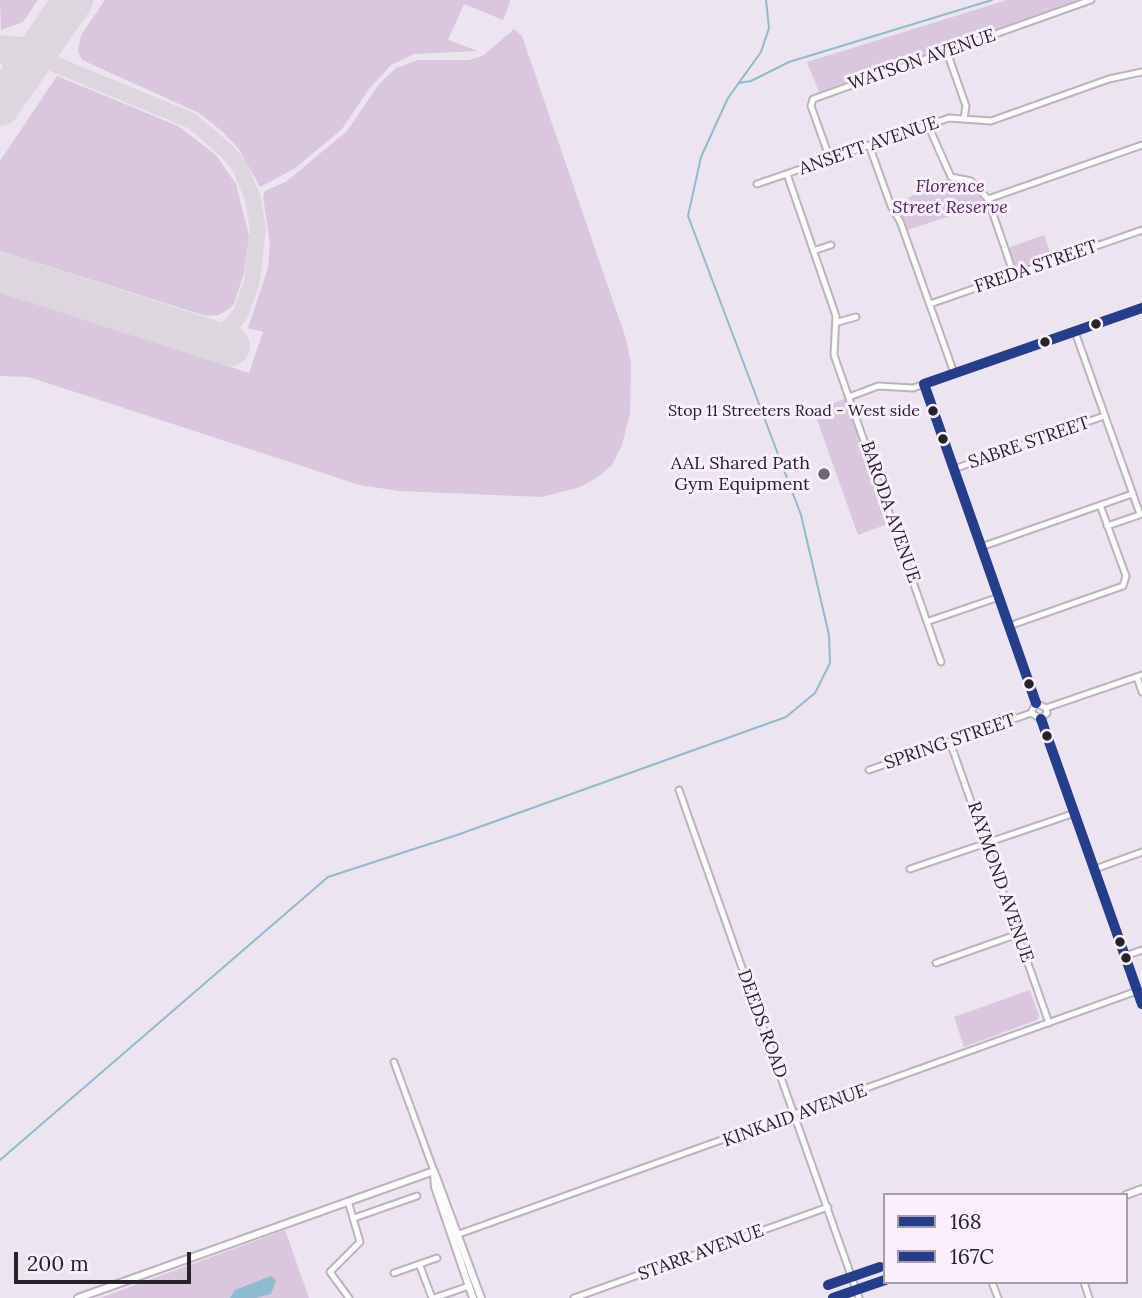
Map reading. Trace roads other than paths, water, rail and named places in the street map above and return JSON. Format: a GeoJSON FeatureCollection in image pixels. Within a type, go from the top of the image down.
{"type":"FeatureCollection","features":[{"type":"Feature","properties":{"kind":"street","name":"WATSON AVENUE"},"geometry":{"type":"LineString","coordinates":[[830,159],[811,106],[813,99],[1091,0]]}},
{"type":"Feature","properties":{"kind":"street"},"geometry":{"type":"LineString","coordinates":[[947,52],[966,106],[964,118]]}},
{"type":"Feature","properties":{"kind":"street","name":"ANSETT AVENUE"},"geometry":{"type":"LineString","coordinates":[[757,184],[949,118],[991,121],[1109,79],[1142,72]]}},
{"type":"Feature","properties":{"kind":"street"},"geometry":{"type":"LineString","coordinates":[[928,125],[944,167],[951,177],[971,181],[988,199],[1014,275]]}},
{"type":"Feature","properties":{"kind":"street"},"geometry":{"type":"LineString","coordinates":[[869,145],[954,373]]}},
{"type":"Feature","properties":{"kind":"street"},"geometry":{"type":"LineString","coordinates":[[988,199],[1142,145]]}},
{"type":"Feature","properties":{"kind":"street","name":"BARODA AVENUE"},"geometry":{"type":"LineString","coordinates":[[787,174],[838,322],[834,355],[929,621],[941,662]]}},
{"type":"Feature","properties":{"kind":"street","name":"FREDA STREET"},"geometry":{"type":"LineString","coordinates":[[930,304],[1142,230]]}},
{"type":"Feature","properties":{"kind":"street"},"geometry":{"type":"LineString","coordinates":[[813,251],[831,245]]}},
{"type":"Feature","properties":{"kind":"street"},"geometry":{"type":"LineString","coordinates":[[849,397],[878,386],[913,388],[1142,308]]}},
{"type":"Feature","properties":{"kind":"street"},"geometry":{"type":"LineString","coordinates":[[838,322],[856,317]]}},
{"type":"Feature","properties":{"kind":"street"},"geometry":{"type":"LineString","coordinates":[[1075,332],[1141,514],[1107,526]]}},
{"type":"Feature","properties":{"kind":"street"},"geometry":{"type":"LineString","coordinates":[[923,384],[1036,703],[1046,708],[1139,676],[1142,692]]}},
{"type":"Feature","properties":{"kind":"street","name":"SABRE STREET"},"geometry":{"type":"LineString","coordinates":[[954,469],[1104,416]]}},
{"type":"Feature","properties":{"kind":"street"},"geometry":{"type":"LineString","coordinates":[[981,547],[1132,494]]}},
{"type":"Feature","properties":{"kind":"street"},"geometry":{"type":"LineString","coordinates":[[1009,626],[1123,586],[1126,576],[1100,505]]}},
{"type":"Feature","properties":{"kind":"street"},"geometry":{"type":"LineString","coordinates":[[929,621],[999,597]]}},
{"type":"Feature","properties":{"kind":"street"},"geometry":{"type":"LineString","coordinates":[[1036,703],[1031,713],[1041,719],[1142,1004]]}},
{"type":"Feature","properties":{"kind":"street"},"geometry":{"type":"LineString","coordinates":[[1041,719],[1047,713],[1046,708]]}},
{"type":"Feature","properties":{"kind":"street","name":"SPRING STREET"},"geometry":{"type":"LineString","coordinates":[[869,770],[1031,713]]}},
{"type":"Feature","properties":{"kind":"street","name":"RAYMOND AVENUE"},"geometry":{"type":"LineString","coordinates":[[950,742],[1049,1023]]}},
{"type":"Feature","properties":{"kind":"street","name":"DEEDS ROAD"},"geometry":{"type":"LineString","coordinates":[[679,790],[859,1298]]}},
{"type":"Feature","properties":{"kind":"street"},"geometry":{"type":"LineString","coordinates":[[910,869],[1075,813]]}},
{"type":"Feature","properties":{"kind":"street"},"geometry":{"type":"LineString","coordinates":[[1095,869],[1142,852]]}},
{"type":"Feature","properties":{"kind":"street"},"geometry":{"type":"LineString","coordinates":[[936,963],[1018,934]]}},
{"type":"Feature","properties":{"kind":"street"},"geometry":{"type":"LineString","coordinates":[[1125,956],[1142,950]]}},
{"type":"Feature","properties":{"kind":"street","name":"KINKAID AVENUE"},"geometry":{"type":"LineString","coordinates":[[451,1237],[795,1116],[1137,991]]}},
{"type":"Feature","properties":{"kind":"street"},"geometry":{"type":"LineString","coordinates":[[394,1062],[481,1298]]}},
{"type":"Feature","properties":{"kind":"street"},"geometry":{"type":"LineString","coordinates":[[78,1298],[434,1171]]}},
{"type":"Feature","properties":{"kind":"street"},"geometry":{"type":"LineString","coordinates":[[434,1171],[435,1187],[473,1298]]}},
{"type":"Feature","properties":{"kind":"street"},"geometry":{"type":"LineString","coordinates":[[354,1218],[417,1196]]}},
{"type":"Feature","properties":{"kind":"street"},"geometry":{"type":"LineString","coordinates":[[348,1201],[360,1242],[330,1272],[349,1298]]}},
{"type":"Feature","properties":{"kind":"street","name":"STARR AVENUE"},"geometry":{"type":"LineString","coordinates":[[574,1298],[828,1207]]}},
{"type":"Feature","properties":{"kind":"street"},"geometry":{"type":"LineString","coordinates":[[394,1273],[437,1258]]}},
{"type":"Feature","properties":{"kind":"street"},"geometry":{"type":"LineString","coordinates":[[420,1266],[433,1298],[469,1286]]}},
{"type":"Feature","properties":{"kind":"street"},"geometry":{"type":"LineString","coordinates":[[833,1298],[883,1281]]}},
{"type":"Feature","properties":{"kind":"water"},"geometry":{"type":"Polygon","coordinates":[[[271,1276],[276,1280],[271,1294],[255,1298],[230,1298],[235,1290],[271,1276]]]}},
{"type":"Feature","properties":{"kind":"waterway"},"geometry":{"type":"LineString","coordinates":[[0,1160],[328,877],[457,835],[786,717],[815,693],[830,663],[829,635],[801,515],[688,216],[701,157],[728,98],[761,52],[769,28],[766,0]]}},
{"type":"Feature","properties":{"kind":"waterway"},"geometry":{"type":"LineString","coordinates":[[739,83],[751,81],[789,62],[992,0]]}},
{"type":"Feature","properties":{"kind":"place","name":"Stop 11 Streeters Road - West side"},"geometry":{"type":"Point","coordinates":[933,411]}},
{"type":"Feature","properties":{"kind":"place","name":"AAL Shared Path Gym Equipment"},"geometry":{"type":"Point","coordinates":[824,474]}},
{"type":"Feature","properties":{"kind":"park label","name":"Florence Street Reserve"},"geometry":{"type":"Point","coordinates":[950,197]}}]}
